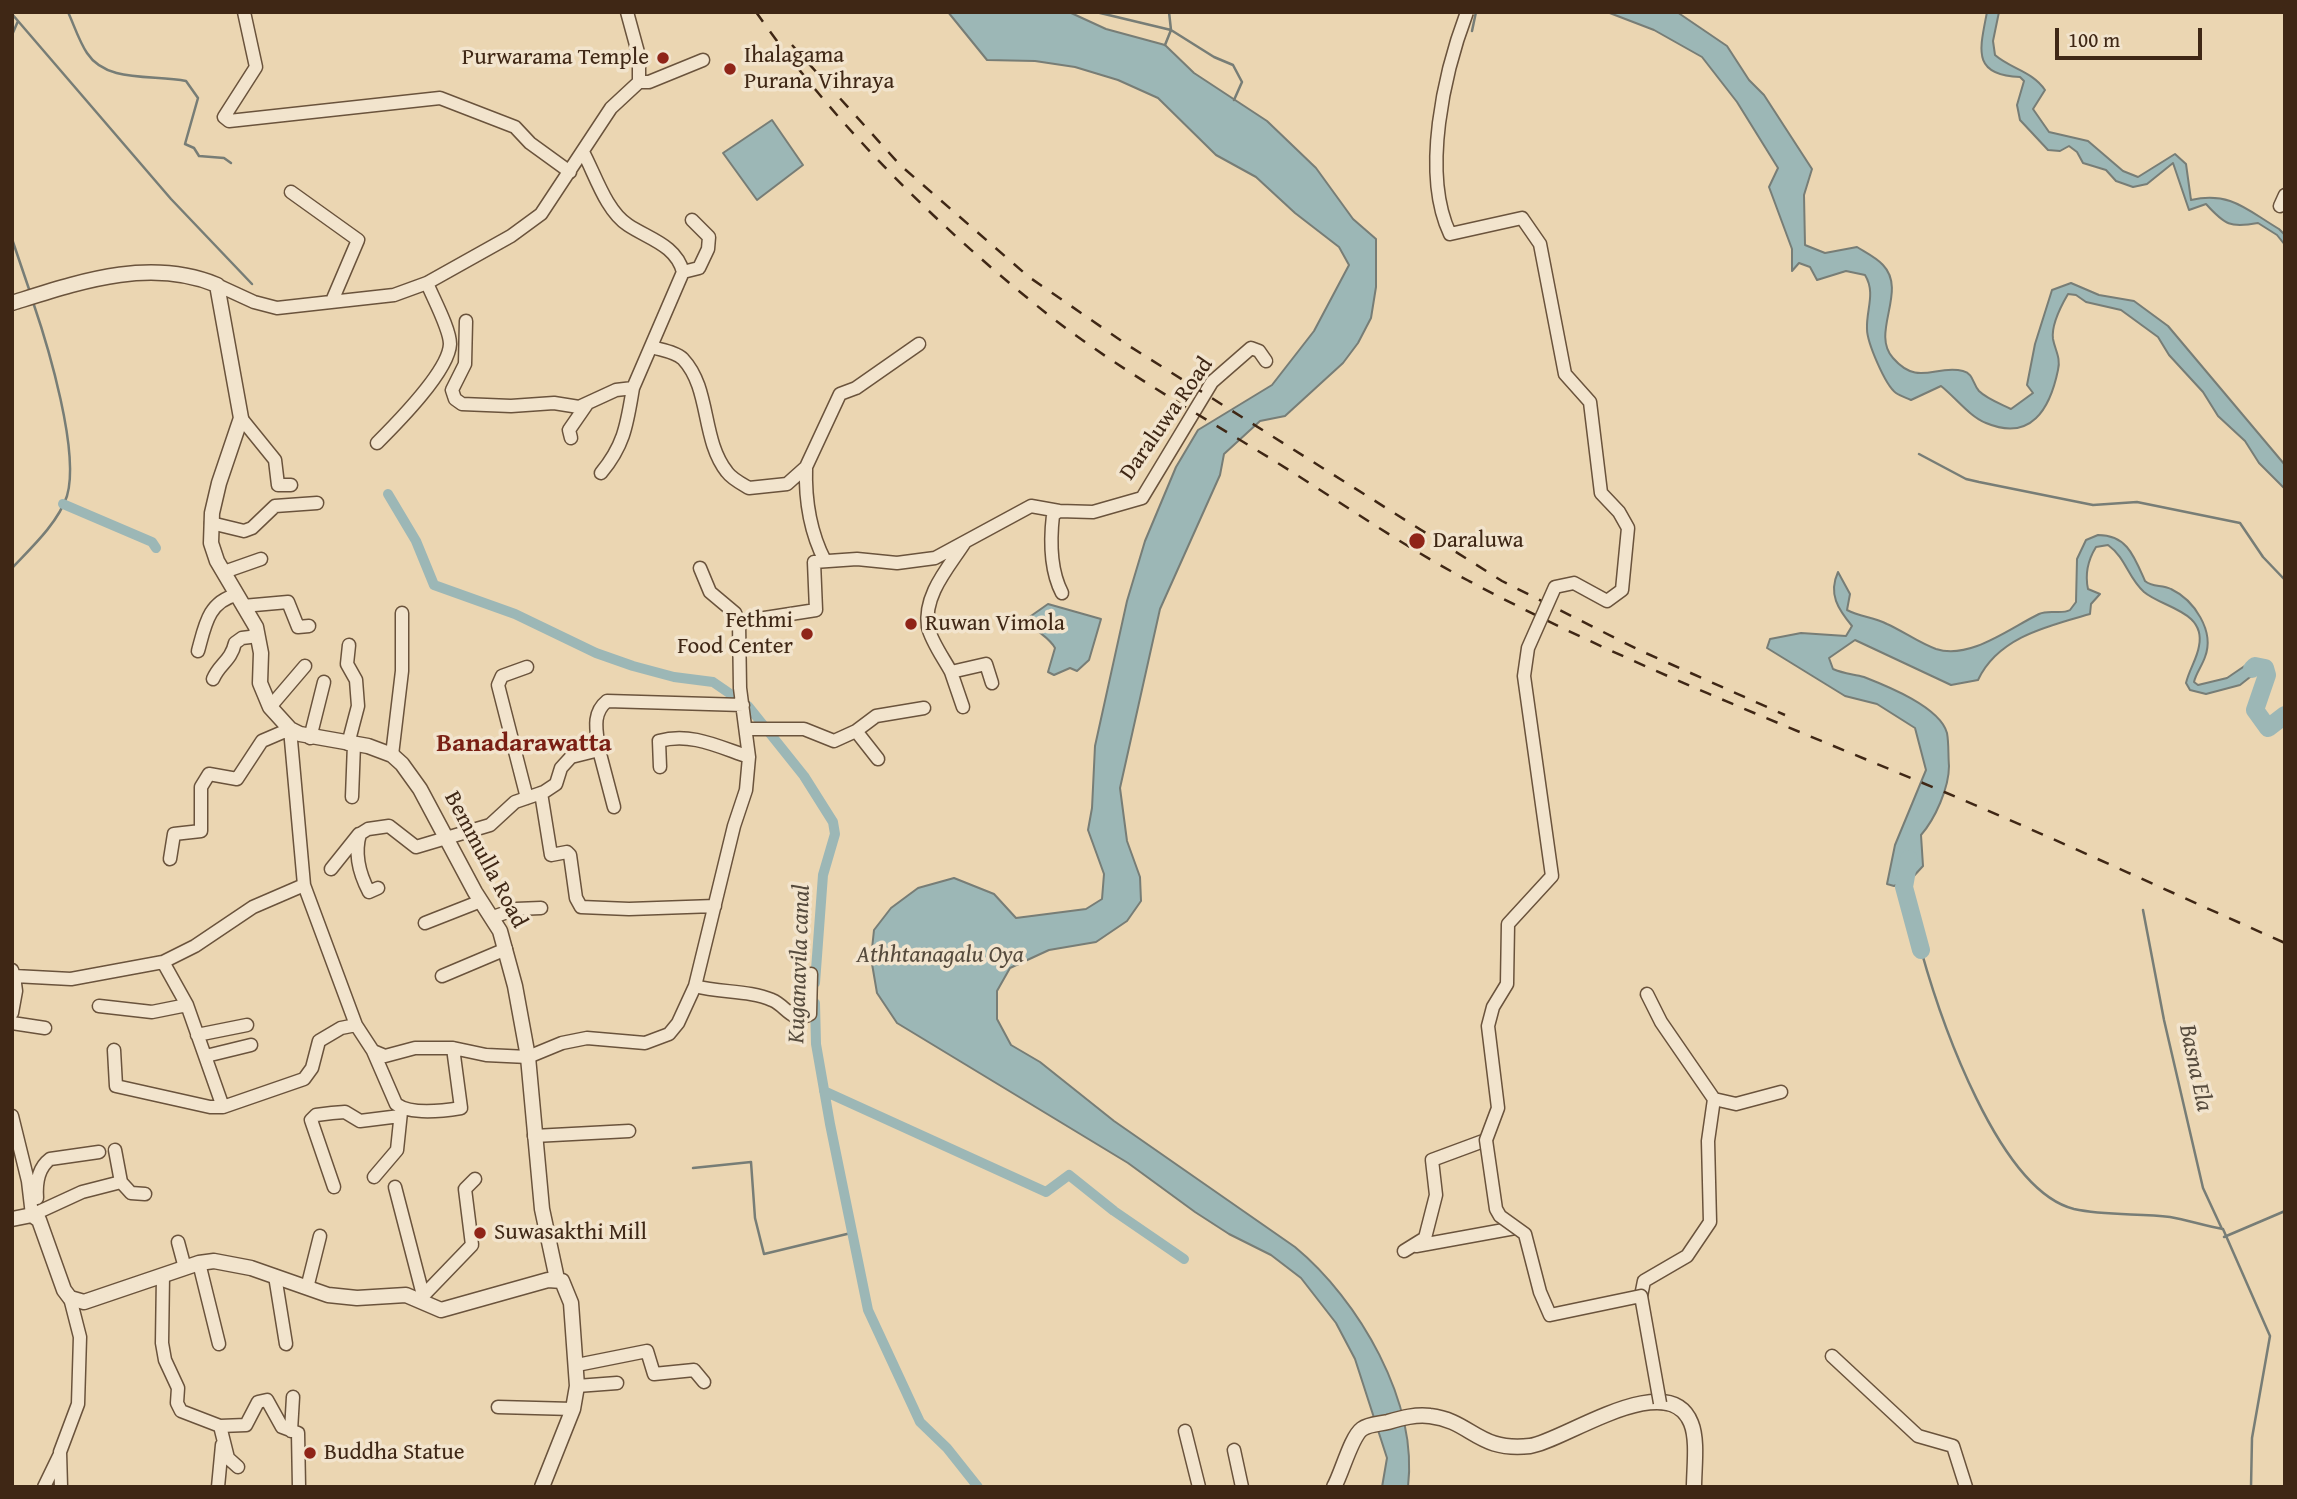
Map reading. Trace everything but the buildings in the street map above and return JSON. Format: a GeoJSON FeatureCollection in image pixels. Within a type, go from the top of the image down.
{"type":"FeatureCollection","features":[{"type":"Feature","properties":{"kind":"street"},"geometry":{"type":"LineString","coordinates":[[244,12],[256,67],[224,117],[229,121],[440,98],[514,127],[530,143],[570,172]]}},
{"type":"Feature","properties":{"kind":"street"},"geometry":{"type":"LineString","coordinates":[[627,12],[639,56],[639,82]]}},
{"type":"Feature","properties":{"kind":"street"},"geometry":{"type":"LineString","coordinates":[[1467,12],[1452,50],[1435,143],[1442,218],[1450,234],[1522,218],[1541,244],[1565,374],[1590,402],[1601,493],[1619,512],[1628,528],[1622,590],[1606,601],[1574,583],[1555,587],[1528,648],[1524,676],[1552,876],[1508,924],[1507,984],[1493,1007],[1488,1026],[1498,1108],[1486,1140],[1496,1209],[1525,1234],[1540,1292],[1550,1315],[1641,1296]]}},
{"type":"Feature","properties":{"kind":"street"},"geometry":{"type":"LineString","coordinates":[[12,303],[89,281],[152,271],[174,271],[217,285],[254,302],[277,308],[394,295],[427,283],[530,224],[549,205],[611,108],[639,82],[649,82],[703,60]]}},
{"type":"Feature","properties":{"kind":"street"},"geometry":{"type":"LineString","coordinates":[[583,152],[615,212],[629,226],[666,247],[680,261],[683,272],[633,388],[627,426],[618,452],[601,472]]}},
{"type":"Feature","properties":{"kind":"street"},"geometry":{"type":"LineString","coordinates":[[291,192],[358,240],[332,301]]}},
{"type":"Feature","properties":{"kind":"street"},"geometry":{"type":"LineString","coordinates":[[683,272],[699,268],[708,249],[709,237],[692,220]]}},
{"type":"Feature","properties":{"kind":"street"},"geometry":{"type":"LineString","coordinates":[[377,443],[415,404],[447,357],[450,342],[427,283]]}},
{"type":"Feature","properties":{"kind":"street"},"geometry":{"type":"LineString","coordinates":[[217,285],[241,418],[275,460],[278,485],[291,485]]}},
{"type":"Feature","properties":{"kind":"street"},"geometry":{"type":"LineString","coordinates":[[466,321],[465,364],[452,390],[455,399],[462,404],[511,406],[554,403],[579,407],[616,390],[633,388]]}},
{"type":"Feature","properties":{"kind":"street"},"geometry":{"type":"LineString","coordinates":[[739,622],[816,610],[814,562],[825,561],[814,540],[805,488],[806,467],[839,394],[856,388],[919,344]]}},
{"type":"Feature","properties":{"kind":"street"},"geometry":{"type":"LineString","coordinates":[[652,347],[681,357],[691,371],[699,389],[706,425],[727,473],[749,488],[787,484],[806,467]]}},
{"type":"Feature","properties":{"kind":"street","name":"Daraluwa Road"},"geometry":{"type":"LineString","coordinates":[[825,561],[857,559],[897,563],[935,558],[1031,506],[1059,511],[1093,512],[1142,498],[1212,382],[1251,348],[1259,351],[1266,361]]}},
{"type":"Feature","properties":{"kind":"street"},"geometry":{"type":"LineString","coordinates":[[571,439],[569,430],[587,404]]}},
{"type":"Feature","properties":{"kind":"street"},"geometry":{"type":"LineString","coordinates":[[241,418],[225,462],[211,523],[211,543],[258,636],[260,683],[270,707],[290,729],[310,738],[351,744],[392,755],[402,671],[402,613]]}},
{"type":"Feature","properties":{"kind":"street"},"geometry":{"type":"LineString","coordinates":[[211,523],[244,531],[252,528],[275,506],[317,503]]}},
{"type":"Feature","properties":{"kind":"street"},"geometry":{"type":"LineString","coordinates":[[1059,511],[1053,515],[1051,531],[1054,578],[1062,593]]}},
{"type":"Feature","properties":{"kind":"street"},"geometry":{"type":"LineString","coordinates":[[963,707],[951,672],[928,628],[936,585],[968,539]]}},
{"type":"Feature","properties":{"kind":"street"},"geometry":{"type":"LineString","coordinates":[[224,572],[261,559]]}},
{"type":"Feature","properties":{"kind":"street"},"geometry":{"type":"LineString","coordinates":[[373,1051],[385,1056],[415,1048],[453,1048],[486,1055],[528,1057],[562,1043],[586,1038],[645,1044],[669,1034],[678,1023],[695,986],[746,790],[749,757],[743,705],[739,622],[735,613],[710,592],[700,568]]}},
{"type":"Feature","properties":{"kind":"street"},"geometry":{"type":"LineString","coordinates":[[198,651],[208,613],[227,597],[240,601],[288,602],[299,627],[309,626]]}},
{"type":"Feature","properties":{"kind":"street"},"geometry":{"type":"LineString","coordinates":[[213,679],[218,667],[232,655],[235,643],[242,638],[258,636]]}},
{"type":"Feature","properties":{"kind":"street"},"geometry":{"type":"LineString","coordinates":[[349,645],[347,664],[356,680],[358,706],[351,744],[352,797]]}},
{"type":"Feature","properties":{"kind":"street"},"geometry":{"type":"LineString","coordinates":[[951,672],[986,664],[992,683]]}},
{"type":"Feature","properties":{"kind":"street"},"geometry":{"type":"LineString","coordinates":[[270,707],[305,666]]}},
{"type":"Feature","properties":{"kind":"street"},"geometry":{"type":"LineString","coordinates":[[527,667],[502,676],[498,685],[527,798]]}},
{"type":"Feature","properties":{"kind":"street"},"geometry":{"type":"LineString","coordinates":[[310,738],[324,682]]}},
{"type":"Feature","properties":{"kind":"street"},"geometry":{"type":"LineString","coordinates":[[614,807],[599,750],[596,719],[599,708],[607,702],[743,705]]}},
{"type":"Feature","properties":{"kind":"street"},"geometry":{"type":"LineString","coordinates":[[747,729],[804,729],[834,741],[856,731],[876,716],[924,708]]}},
{"type":"Feature","properties":{"kind":"street"},"geometry":{"type":"LineString","coordinates":[[170,859],[174,834],[201,831],[201,788],[209,775],[237,779],[262,741],[290,729]]}},
{"type":"Feature","properties":{"kind":"street"},"geometry":{"type":"LineString","coordinates":[[290,729],[304,885],[354,1020],[373,1051],[390,1094],[401,1112],[397,1150],[374,1177]]}},
{"type":"Feature","properties":{"kind":"street"},"geometry":{"type":"LineString","coordinates":[[856,731],[878,760]]}},
{"type":"Feature","properties":{"kind":"street"},"geometry":{"type":"LineString","coordinates":[[660,767],[659,741],[668,738],[689,736],[749,757]]}},
{"type":"Feature","properties":{"kind":"street"},"geometry":{"type":"LineString","coordinates":[[331,869],[360,834],[368,829],[389,826],[416,848],[490,825],[515,802],[541,793],[556,783],[561,768],[571,757],[599,750]]}},
{"type":"Feature","properties":{"kind":"street","name":"Bemmulla Road"},"geometry":{"type":"LineString","coordinates":[[392,755],[421,789],[481,901],[494,917],[506,949],[528,1057],[542,1209],[557,1279],[566,1286],[571,1303],[577,1365],[573,1409],[542,1487]]}},
{"type":"Feature","properties":{"kind":"street"},"geometry":{"type":"LineString","coordinates":[[541,793],[551,855],[568,852],[570,855],[576,898],[581,907],[629,909],[715,906]]}},
{"type":"Feature","properties":{"kind":"street"},"geometry":{"type":"LineString","coordinates":[[360,834],[357,853],[360,871],[369,891],[378,888]]}},
{"type":"Feature","properties":{"kind":"street"},"geometry":{"type":"LineString","coordinates":[[12,1013],[16,991],[13,973],[71,979],[163,962],[195,946],[253,907],[304,885]]}},
{"type":"Feature","properties":{"kind":"street"},"geometry":{"type":"LineString","coordinates":[[425,923],[481,901]]}},
{"type":"Feature","properties":{"kind":"street"},"geometry":{"type":"LineString","coordinates":[[494,917],[516,909],[541,908]]}},
{"type":"Feature","properties":{"kind":"street"},"geometry":{"type":"LineString","coordinates":[[442,976],[506,949]]}},
{"type":"Feature","properties":{"kind":"street"},"geometry":{"type":"LineString","coordinates":[[163,962],[187,1005],[223,1107]]}},
{"type":"Feature","properties":{"kind":"street"},"geometry":{"type":"LineString","coordinates":[[695,986],[773,1000],[795,1017],[803,1017],[810,1014],[811,974]]}},
{"type":"Feature","properties":{"kind":"street"},"geometry":{"type":"LineString","coordinates":[[1647,994],[1661,1022],[1714,1099],[1736,1104],[1781,1092]]}},
{"type":"Feature","properties":{"kind":"street"},"geometry":{"type":"LineString","coordinates":[[99,1006],[152,1012],[187,1005]]}},
{"type":"Feature","properties":{"kind":"street"},"geometry":{"type":"LineString","coordinates":[[114,1051],[116,1086],[210,1107],[223,1107],[304,1079],[312,1068],[318,1041],[354,1020]]}},
{"type":"Feature","properties":{"kind":"street"},"geometry":{"type":"LineString","coordinates":[[12,1023],[45,1028]]}},
{"type":"Feature","properties":{"kind":"street"},"geometry":{"type":"LineString","coordinates":[[197,1035],[247,1025]]}},
{"type":"Feature","properties":{"kind":"street"},"geometry":{"type":"LineString","coordinates":[[206,1056],[251,1045]]}},
{"type":"Feature","properties":{"kind":"street"},"geometry":{"type":"LineString","coordinates":[[334,1187],[311,1120],[332,1112],[345,1112],[360,1121],[401,1112],[461,1108],[453,1048]]}},
{"type":"Feature","properties":{"kind":"street"},"geometry":{"type":"LineString","coordinates":[[1660,1403],[1641,1296],[1644,1281],[1687,1256],[1710,1222],[1708,1140],[1714,1099]]}},
{"type":"Feature","properties":{"kind":"street"},"geometry":{"type":"LineString","coordinates":[[12,1115],[17,1157],[38,1220],[70,1298],[80,1337],[78,1404],[44,1487]]}},
{"type":"Feature","properties":{"kind":"street"},"geometry":{"type":"LineString","coordinates":[[534,1136],[629,1131]]}},
{"type":"Feature","properties":{"kind":"street"},"geometry":{"type":"LineString","coordinates":[[1486,1140],[1432,1160],[1436,1195],[1431,1217],[1425,1238],[1408,1249],[1515,1228]]}},
{"type":"Feature","properties":{"kind":"street"},"geometry":{"type":"LineString","coordinates":[[115,1150],[121,1182],[131,1192],[145,1194]]}},
{"type":"Feature","properties":{"kind":"street"},"geometry":{"type":"LineString","coordinates":[[36,1214],[36,1195],[43,1164],[50,1159],[99,1152]]}},
{"type":"Feature","properties":{"kind":"street"},"geometry":{"type":"LineString","coordinates":[[421,1298],[472,1245],[465,1189],[475,1179]]}},
{"type":"Feature","properties":{"kind":"street"},"geometry":{"type":"LineString","coordinates":[[12,1219],[36,1214],[82,1192],[121,1182]]}},
{"type":"Feature","properties":{"kind":"street"},"geometry":{"type":"LineString","coordinates":[[395,1187],[421,1298],[431,1308],[449,1309],[557,1279]]}},
{"type":"Feature","properties":{"kind":"street"},"geometry":{"type":"LineString","coordinates":[[307,1288],[320,1236]]}},
{"type":"Feature","properties":{"kind":"street"},"geometry":{"type":"LineString","coordinates":[[178,1242],[192,1265],[219,1344]]}},
{"type":"Feature","properties":{"kind":"street"},"geometry":{"type":"LineString","coordinates":[[70,1298],[84,1302],[192,1265],[228,1263],[342,1297],[405,1295],[421,1298]]}},
{"type":"Feature","properties":{"kind":"street"},"geometry":{"type":"LineString","coordinates":[[163,1275],[162,1343],[165,1360],[174,1375],[181,1411],[220,1426],[246,1426],[262,1399],[267,1401],[282,1427],[298,1433],[299,1487]]}},
{"type":"Feature","properties":{"kind":"street"},"geometry":{"type":"LineString","coordinates":[[275,1276],[286,1344]]}},
{"type":"Feature","properties":{"kind":"street"},"geometry":{"type":"LineString","coordinates":[[577,1365],[647,1351],[654,1374],[694,1370],[704,1382]]}},
{"type":"Feature","properties":{"kind":"street"},"geometry":{"type":"LineString","coordinates":[[1832,1356],[1918,1436],[1953,1446],[1966,1487]]}},
{"type":"Feature","properties":{"kind":"street"},"geometry":{"type":"LineString","coordinates":[[577,1386],[617,1383]]}},
{"type":"Feature","properties":{"kind":"street"},"geometry":{"type":"LineString","coordinates":[[291,1430],[293,1397]]}},
{"type":"Feature","properties":{"kind":"street"},"geometry":{"type":"LineString","coordinates":[[1334,1487],[1357,1436],[1370,1426],[1412,1416],[1444,1419],[1483,1442],[1517,1447],[1534,1446],[1597,1416],[1628,1407],[1660,1403],[1683,1412],[1691,1423],[1694,1487]]}},
{"type":"Feature","properties":{"kind":"street"},"geometry":{"type":"LineString","coordinates":[[498,1407],[573,1409]]}},
{"type":"Feature","properties":{"kind":"street"},"geometry":{"type":"LineString","coordinates":[[220,1426],[228,1458],[237,1467]]}},
{"type":"Feature","properties":{"kind":"street"},"geometry":{"type":"LineString","coordinates":[[1185,1431],[1199,1487]]}},
{"type":"Feature","properties":{"kind":"street"},"geometry":{"type":"LineString","coordinates":[[218,1487],[222,1441]]}},
{"type":"Feature","properties":{"kind":"street"},"geometry":{"type":"LineString","coordinates":[[1234,1450],[1242,1487]]}},
{"type":"Feature","properties":{"kind":"street"},"geometry":{"type":"LineString","coordinates":[[60,1452],[61,1487]]}},
{"type":"Feature","properties":{"kind":"water","name":"Athhtanagalu Oya"},"geometry":{"type":"Polygon","coordinates":[[[948,12],[1069,12],[1106,29],[1165,45],[1194,73],[1267,121],[1316,168],[1353,219],[1376,239],[1376,287],[1371,318],[1358,343],[1343,363],[1285,416],[1260,421],[1224,454],[1220,475],[1160,609],[1120,788],[1127,841],[1140,877],[1141,901],[1127,921],[1096,942],[1049,950],[1010,968],[997,991],[997,1019],[1011,1045],[1040,1062],[1114,1121],[1295,1247],[1319,1269],[1362,1324],[1394,1387],[1404,1421],[1409,1454],[1408,1487],[1382,1487],[1387,1458],[1355,1359],[1336,1323],[1301,1278],[1271,1255],[1229,1234],[1195,1212],[1128,1163],[897,1023],[877,993],[871,958],[874,930],[891,908],[918,888],[954,878],[994,894],[1016,918],[1086,909],[1102,899],[1104,874],[1088,830],[1092,808],[1095,746],[1127,601],[1145,541],[1176,467],[1198,430],[1272,385],[1314,331],[1349,265],[1339,247],[1295,213],[1256,177],[1216,155],[1158,98],[1118,80],[1075,67],[1035,61],[987,60],[948,12]]]}},
{"type":"Feature","properties":{"kind":"water"},"geometry":{"type":"Polygon","coordinates":[[[1607,12],[1677,12],[1727,46],[1749,80],[1764,95],[1812,169],[1804,195],[1805,245],[1825,253],[1857,247],[1880,262],[1890,275],[1892,287],[1885,337],[1887,348],[1902,367],[1919,373],[1963,371],[1969,374],[1982,394],[2011,409],[2033,393],[2027,385],[2035,344],[2052,290],[2071,283],[2099,295],[2134,301],[2168,326],[2285,465],[2285,489],[2259,463],[2245,441],[2218,416],[2203,392],[2169,355],[2158,337],[2121,310],[2086,302],[2076,295],[2068,294],[2055,322],[2053,339],[2059,366],[2050,397],[2044,409],[2026,425],[2002,428],[1986,423],[1968,412],[1941,386],[1911,400],[1896,393],[1882,373],[1868,335],[1870,288],[1865,275],[1846,271],[1817,280],[1810,267],[1799,263],[1792,271],[1792,249],[1769,187],[1778,168],[1737,102],[1702,57],[1654,30],[1607,12]]]}},
{"type":"Feature","properties":{"kind":"water"},"geometry":{"type":"Polygon","coordinates":[[[1987,12],[1999,12],[1993,41],[1995,55],[2034,78],[2045,90],[2033,109],[2049,132],[2088,141],[2123,171],[2138,177],[2175,154],[2186,164],[2191,200],[2217,198],[2238,204],[2279,229],[2285,235],[2285,245],[2277,235],[2258,223],[2234,225],[2223,221],[2206,204],[2189,210],[2173,163],[2147,184],[2133,187],[2116,181],[2106,170],[2083,163],[2077,152],[2069,146],[2060,151],[2048,150],[2020,120],[2017,105],[2024,81],[2020,77],[1993,71],[1982,58],[1982,37],[1987,12]]]}},
{"type":"Feature","properties":{"kind":"water"},"geometry":{"type":"Polygon","coordinates":[[[772,120],[803,165],[757,200],[723,153],[772,120]]]}},
{"type":"Feature","properties":{"kind":"water"},"geometry":{"type":"Polygon","coordinates":[[[2098,535],[2123,543],[2133,555],[2145,581],[2168,588],[2195,608],[2205,627],[2207,647],[2194,682],[2198,685],[2227,678],[2249,663],[2265,661],[2270,670],[2269,676],[2265,678],[2265,672],[2259,670],[2240,685],[2206,694],[2190,690],[2186,683],[2199,646],[2196,625],[2181,612],[2144,592],[2108,545],[2096,547],[2089,562],[2088,589],[2100,594],[2091,604],[2090,614],[2041,629],[2011,643],[1987,665],[1978,680],[1951,685],[1855,640],[1829,658],[1833,669],[1864,677],[1924,706],[1942,723],[1948,737],[1947,784],[1936,812],[1921,835],[1923,866],[1912,878],[1894,886],[1887,884],[1895,845],[1926,770],[1915,728],[1877,704],[1845,696],[1767,648],[1770,639],[1801,633],[1846,636],[1852,626],[1842,613],[1834,594],[1838,572],[1850,594],[1847,610],[1882,622],[1936,649],[1949,651],[1976,646],[2039,614],[2070,610],[2076,602],[2077,559],[2086,540],[2098,535]]]}},
{"type":"Feature","properties":{"kind":"water"},"geometry":{"type":"Polygon","coordinates":[[[1048,604],[1101,619],[1089,660],[1077,671],[1070,668],[1054,675],[1048,672],[1055,648],[1028,618],[1048,604]]]}},
{"type":"Feature","properties":{"kind":"waterway"},"geometry":{"type":"LineString","coordinates":[[68,12],[87,53],[96,63],[119,74],[186,81],[198,98],[185,144],[194,148],[199,156],[224,158],[231,163]]}},
{"type":"Feature","properties":{"kind":"waterway"},"geometry":{"type":"LineString","coordinates":[[1096,12],[1171,30],[1214,57],[1233,65],[1242,82],[1234,100]]}},
{"type":"Feature","properties":{"kind":"waterway"},"geometry":{"type":"LineString","coordinates":[[1165,45],[1171,30],[1169,12]]}},
{"type":"Feature","properties":{"kind":"waterway"},"geometry":{"type":"LineString","coordinates":[[1472,31],[1476,12]]}},
{"type":"Feature","properties":{"kind":"waterway"},"geometry":{"type":"LineString","coordinates":[[12,14],[171,199],[252,284]]}},
{"type":"Feature","properties":{"kind":"waterway"},"geometry":{"type":"LineString","coordinates":[[12,35],[18,21]]}},
{"type":"Feature","properties":{"kind":"waterway"},"geometry":{"type":"LineString","coordinates":[[12,239],[30,292]]}},
{"type":"Feature","properties":{"kind":"waterway"},"geometry":{"type":"LineString","coordinates":[[12,568],[57,516],[67,496],[70,477],[66,427],[33,302]]}},
{"type":"Feature","properties":{"kind":"waterway"},"geometry":{"type":"LineString","coordinates":[[1919,454],[1966,479],[1979,482],[2093,505],[2137,502],[2240,523],[2263,557],[2285,580]]}},
{"type":"Feature","properties":{"kind":"waterway","name":"Kuganavila canal"},"geometry":{"type":"LineString","coordinates":[[388,494],[416,541],[434,585],[515,614],[596,653],[633,666],[674,677],[713,682],[748,706],[804,776],[833,822],[835,834],[823,875],[815,983]]}},
{"type":"Feature","properties":{"kind":"waterway"},"geometry":{"type":"LineString","coordinates":[[63,504],[152,542],[156,548]]}},
{"type":"Feature","properties":{"kind":"waterway"},"geometry":{"type":"LineString","coordinates":[[2252,669],[2255,666],[2265,668],[2267,675],[2255,710],[2268,728],[2285,715]]}},
{"type":"Feature","properties":{"kind":"waterway"},"geometry":{"type":"LineString","coordinates":[[1909,859],[1904,887],[1921,950]]}},
{"type":"Feature","properties":{"kind":"waterway","name":"Basna Ela"},"geometry":{"type":"LineString","coordinates":[[2143,910],[2164,1020],[2203,1188],[2222,1229]]}},
{"type":"Feature","properties":{"kind":"waterway","name":"Basna Ela"},"geometry":{"type":"LineString","coordinates":[[1921,950],[1942,1016],[1976,1098],[1997,1137],[2021,1170],[2046,1195],[2074,1209],[2170,1217],[2223,1229],[2270,1336],[2252,1438],[2251,1487]]}},
{"type":"Feature","properties":{"kind":"waterway","name":"Kuganavila canal"},"geometry":{"type":"LineString","coordinates":[[815,1003],[816,1044],[868,1310],[920,1422],[947,1448],[978,1487]]}},
{"type":"Feature","properties":{"kind":"waterway"},"geometry":{"type":"LineString","coordinates":[[824,1091],[1046,1192],[1069,1175],[1114,1211],[1184,1259]]}},
{"type":"Feature","properties":{"kind":"waterway"},"geometry":{"type":"LineString","coordinates":[[693,1168],[751,1162],[755,1218],[764,1254],[851,1233]]}},
{"type":"Feature","properties":{"kind":"waterway"},"geometry":{"type":"LineString","coordinates":[[2224,1237],[2285,1211]]}},
{"type":"Feature","properties":{"kind":"railway"},"geometry":{"type":"LineString","coordinates":[[756,12],[820,95],[890,173],[966,245],[1046,313],[1127,370],[1417,552],[1524,609],[1635,662],[2010,820],[2285,943]]}},
{"type":"Feature","properties":{"kind":"railway"},"geometry":{"type":"LineString","coordinates":[[792,45],[900,165],[1029,277],[1126,344],[1502,581],[1639,650],[1785,715]]}},
{"type":"Feature","properties":{"kind":"place","name":"Purwarama Temple"},"geometry":{"type":"Point","coordinates":[663,58]}},
{"type":"Feature","properties":{"kind":"place","name":"Ihalagama Purana Vihraya"},"geometry":{"type":"Point","coordinates":[730,69]}},
{"type":"Feature","properties":{"kind":"place","name":"Daraluwa"},"geometry":{"type":"Point","coordinates":[1417,541]}},
{"type":"Feature","properties":{"kind":"place","name":"Ruwan Vimola"},"geometry":{"type":"Point","coordinates":[911,624]}},
{"type":"Feature","properties":{"kind":"place","name":"Fethmi Food Center"},"geometry":{"type":"Point","coordinates":[807,634]}},
{"type":"Feature","properties":{"kind":"place","name":"Suwasakthi Mill"},"geometry":{"type":"Point","coordinates":[480,1233]}},
{"type":"Feature","properties":{"kind":"place","name":"Buddha Statue"},"geometry":{"type":"Point","coordinates":[310,1453]}},
{"type":"Feature","properties":{"kind":"district","name":"Banadarawatta"},"geometry":{"type":"Point","coordinates":[524,744]}}]}
